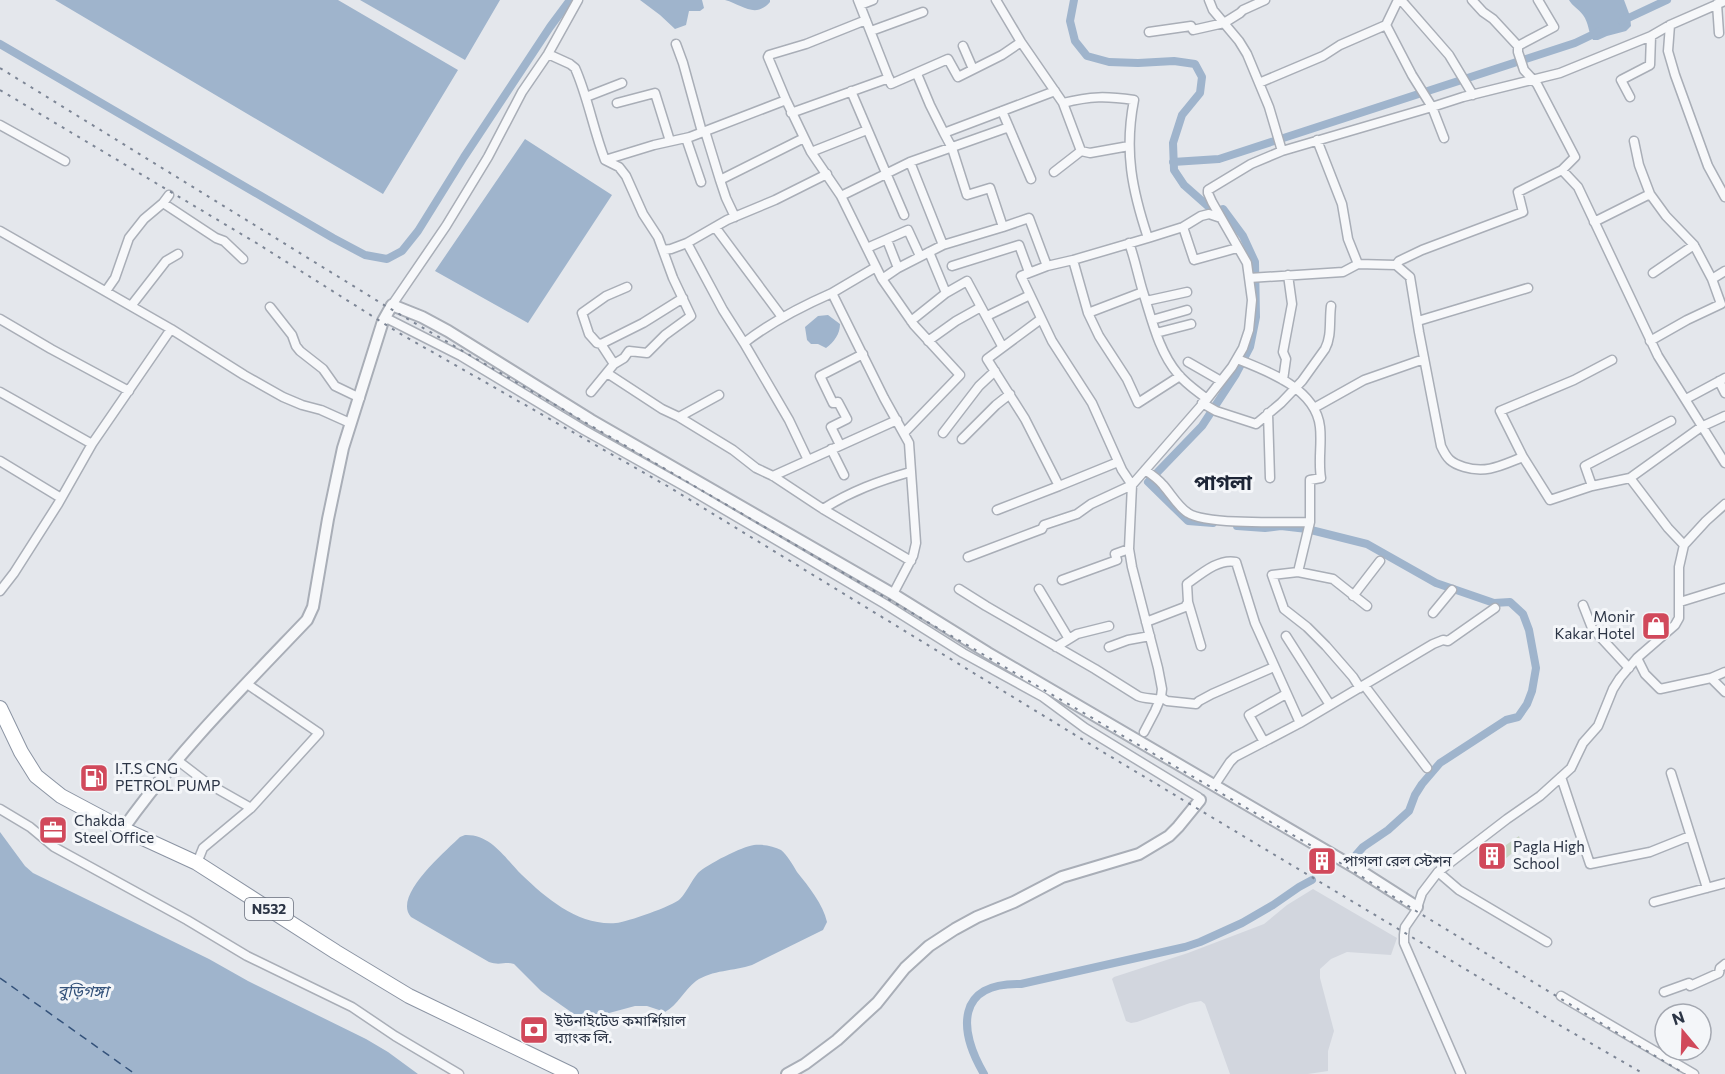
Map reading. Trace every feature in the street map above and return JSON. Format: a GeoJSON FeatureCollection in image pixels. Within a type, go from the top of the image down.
{"type":"FeatureCollection","features":[{"type":"Feature","properties":{"kind":"highway","name":"N532"},"geometry":{"type":"LineString","coordinates":[[0,708],[21,752],[36,776],[62,796],[123,829],[197,863],[409,996],[571,1074]]}},
{"type":"Feature","properties":{"kind":"street"},"geometry":{"type":"LineString","coordinates":[[123,829],[177,760],[307,620],[313,607],[328,519],[350,423],[386,318],[392,305],[446,226],[488,157],[522,92],[548,54],[578,0]]}},
{"type":"Feature","properties":{"kind":"street"},"geometry":{"type":"LineString","coordinates":[[873,0],[859,2],[891,84],[948,59],[958,77],[1002,55],[1021,42]]}},
{"type":"Feature","properties":{"kind":"street"},"geometry":{"type":"LineString","coordinates":[[996,0],[1021,42],[1063,103],[1081,151]]}},
{"type":"Feature","properties":{"kind":"street"},"geometry":{"type":"LineString","coordinates":[[1209,0],[1213,10],[1243,48],[1259,83],[1282,151]]}},
{"type":"Feature","properties":{"kind":"street"},"geometry":{"type":"LineString","coordinates":[[1149,32],[1190,26],[1193,30],[1224,23],[1243,10],[1265,0]]}},
{"type":"Feature","properties":{"kind":"street"},"geometry":{"type":"LineString","coordinates":[[1259,83],[1323,56],[1340,45],[1386,25],[1400,0],[1449,55],[1473,95]]}},
{"type":"Feature","properties":{"kind":"street"},"geometry":{"type":"LineString","coordinates":[[1396,265],[1399,261],[1422,250],[1523,212],[1518,192],[1562,170],[1575,157],[1537,84],[1524,70],[1518,49],[1493,19],[1472,0]]}},
{"type":"Feature","properties":{"kind":"street"},"geometry":{"type":"LineString","coordinates":[[1518,49],[1554,27],[1538,0]]}},
{"type":"Feature","properties":{"kind":"street"},"geometry":{"type":"LineString","coordinates":[[968,557],[1042,529],[1044,525],[1077,514],[1091,504],[1132,485],[1147,471],[1237,359],[1249,330],[1252,300],[1250,278],[1247,263],[1208,193],[1211,188],[1251,164],[1282,151],[1431,105],[1560,73],[1651,36],[1670,25],[1721,3],[1719,33]]}},
{"type":"Feature","properties":{"kind":"street"},"geometry":{"type":"LineString","coordinates":[[871,31],[923,12]]}},
{"type":"Feature","properties":{"kind":"street"},"geometry":{"type":"LineString","coordinates":[[866,20],[768,57],[791,113],[811,152],[841,196],[882,279],[911,321],[960,375],[904,432]]}},
{"type":"Feature","properties":{"kind":"street"},"geometry":{"type":"LineString","coordinates":[[1386,25],[1412,75],[1431,105],[1444,138]]}},
{"type":"Feature","properties":{"kind":"street"},"geometry":{"type":"LineString","coordinates":[[1670,25],[1668,51],[1708,166],[1725,197]]}},
{"type":"Feature","properties":{"kind":"street"},"geometry":{"type":"LineString","coordinates":[[1630,97],[1621,80],[1650,65],[1651,36]]}},
{"type":"Feature","properties":{"kind":"street"},"geometry":{"type":"LineString","coordinates":[[676,44],[703,131],[726,198],[735,217]]}},
{"type":"Feature","properties":{"kind":"street"},"geometry":{"type":"LineString","coordinates":[[963,45],[973,69]]}},
{"type":"Feature","properties":{"kind":"street"},"geometry":{"type":"LineString","coordinates":[[548,54],[575,68],[605,160],[619,167],[626,176],[643,214],[658,237],[690,318],[677,325],[647,352],[629,351],[624,358],[614,364],[591,392]]}},
{"type":"Feature","properties":{"kind":"street"},"geometry":{"type":"LineString","coordinates":[[917,74],[952,148],[966,194],[970,195],[990,188],[1003,226]]}},
{"type":"Feature","properties":{"kind":"street"},"geometry":{"type":"LineString","coordinates":[[791,113],[889,78]]}},
{"type":"Feature","properties":{"kind":"street"},"geometry":{"type":"LineString","coordinates":[[586,97],[622,83]]}},
{"type":"Feature","properties":{"kind":"street"},"geometry":{"type":"LineString","coordinates":[[852,91],[904,215]]}},
{"type":"Feature","properties":{"kind":"street"},"geometry":{"type":"LineString","coordinates":[[944,133],[1055,91]]}},
{"type":"Feature","properties":{"kind":"street"},"geometry":{"type":"LineString","coordinates":[[617,104],[656,93],[670,141]]}},
{"type":"Feature","properties":{"kind":"street"},"geometry":{"type":"LineString","coordinates":[[1063,103],[1102,96],[1134,100],[1130,123],[1130,165],[1148,238]]}},
{"type":"Feature","properties":{"kind":"street"},"geometry":{"type":"LineString","coordinates":[[605,160],[686,138],[786,100]]}},
{"type":"Feature","properties":{"kind":"street"},"geometry":{"type":"LineString","coordinates":[[1002,111],[1031,179]]}},
{"type":"Feature","properties":{"kind":"street"},"geometry":{"type":"LineString","coordinates":[[0,125],[65,160]]}},
{"type":"Feature","properties":{"kind":"street"},"geometry":{"type":"LineString","coordinates":[[841,196],[910,162],[1009,127]]}},
{"type":"Feature","properties":{"kind":"street"},"geometry":{"type":"LineString","coordinates":[[811,152],[867,130]]}},
{"type":"Feature","properties":{"kind":"street"},"geometry":{"type":"LineString","coordinates":[[686,138],[701,182]]}},
{"type":"Feature","properties":{"kind":"street"},"geometry":{"type":"LineString","coordinates":[[720,180],[804,138]]}},
{"type":"Feature","properties":{"kind":"street"},"geometry":{"type":"LineString","coordinates":[[1317,140],[1342,204],[1348,239],[1358,264]]}},
{"type":"Feature","properties":{"kind":"street"},"geometry":{"type":"LineString","coordinates":[[1634,141],[1639,165],[1650,194],[1666,216],[1694,245],[1712,279],[1721,304],[1650,341]]}},
{"type":"Feature","properties":{"kind":"street"},"geometry":{"type":"LineString","coordinates":[[1081,151],[1090,153],[1129,146]]}},
{"type":"Feature","properties":{"kind":"street"},"geometry":{"type":"LineString","coordinates":[[1054,172],[1081,151]]}},
{"type":"Feature","properties":{"kind":"street"},"geometry":{"type":"LineString","coordinates":[[910,162],[943,245]]}},
{"type":"Feature","properties":{"kind":"street"},"geometry":{"type":"LineString","coordinates":[[1562,170],[1578,187],[1658,356],[1725,463]]}},
{"type":"Feature","properties":{"kind":"street"},"geometry":{"type":"LineString","coordinates":[[663,250],[687,243],[735,217],[827,174]]}},
{"type":"Feature","properties":{"kind":"street"},"geometry":{"type":"LineString","coordinates":[[1594,222],[1650,194]]}},
{"type":"Feature","properties":{"kind":"street"},"geometry":{"type":"LineString","coordinates":[[106,291],[116,278],[129,238],[144,219],[163,204],[169,195]]}},
{"type":"Feature","properties":{"kind":"street"},"geometry":{"type":"LineString","coordinates":[[163,204],[224,241],[243,259]]}},
{"type":"Feature","properties":{"kind":"street"},"geometry":{"type":"LineString","coordinates":[[1144,732],[1160,699],[1161,682],[1129,549],[1132,485],[1118,462],[1092,404],[1052,341],[1022,276],[1047,266],[1183,227],[1202,216],[1209,214],[1221,218]]}},
{"type":"Feature","properties":{"kind":"street"},"geometry":{"type":"LineString","coordinates":[[882,279],[898,268],[943,245],[1029,218],[1047,266]]}},
{"type":"Feature","properties":{"kind":"street"},"geometry":{"type":"LineString","coordinates":[[715,227],[782,317]]}},
{"type":"Feature","properties":{"kind":"street"},"geometry":{"type":"LineString","coordinates":[[1183,227],[1194,260],[1237,248]]}},
{"type":"Feature","properties":{"kind":"street"},"geometry":{"type":"LineString","coordinates":[[867,248],[908,230],[920,256]]}},
{"type":"Feature","properties":{"kind":"street"},"geometry":{"type":"LineString","coordinates":[[0,231],[171,328],[244,375],[284,397],[350,423]]}},
{"type":"Feature","properties":{"kind":"street"},"geometry":{"type":"LineString","coordinates":[[887,240],[898,268]]}},
{"type":"Feature","properties":{"kind":"street"},"geometry":{"type":"LineString","coordinates":[[687,243],[723,310],[789,420],[808,460]]}},
{"type":"Feature","properties":{"kind":"street"},"geometry":{"type":"LineString","coordinates":[[1129,243],[1136,259],[1137,274],[1156,333],[1180,376],[1216,411],[1256,424],[1296,388],[1328,344],[1331,306]]}},
{"type":"Feature","properties":{"kind":"street"},"geometry":{"type":"LineString","coordinates":[[952,266],[1019,245],[1029,272]]}},
{"type":"Feature","properties":{"kind":"street"},"geometry":{"type":"LineString","coordinates":[[1653,273],[1694,245]]}},
{"type":"Feature","properties":{"kind":"street"},"geometry":{"type":"LineString","coordinates":[[929,252],[946,293]]}},
{"type":"Feature","properties":{"kind":"street"},"geometry":{"type":"LineString","coordinates":[[131,306],[166,261],[178,254]]}},
{"type":"Feature","properties":{"kind":"street"},"geometry":{"type":"LineString","coordinates":[[1073,260],[1088,314],[1099,336],[1127,379],[1138,403],[1180,376]]}},
{"type":"Feature","properties":{"kind":"street"},"geometry":{"type":"LineString","coordinates":[[1250,278],[1343,272],[1358,264],[1396,265],[1410,277],[1424,359],[1446,457],[1450,461],[1473,469],[1485,470],[1523,457]]}},
{"type":"Feature","properties":{"kind":"street"},"geometry":{"type":"LineString","coordinates":[[744,343],[782,317],[831,293],[876,267]]}},
{"type":"Feature","properties":{"kind":"street"},"geometry":{"type":"LineString","coordinates":[[1712,279],[1725,271]]}},
{"type":"Feature","properties":{"kind":"street"},"geometry":{"type":"LineString","coordinates":[[1284,380],[1286,359],[1284,352],[1292,304],[1288,275]]}},
{"type":"Feature","properties":{"kind":"street"},"geometry":{"type":"LineString","coordinates":[[911,321],[946,293],[967,281],[1002,346]]}},
{"type":"Feature","properties":{"kind":"street"},"geometry":{"type":"LineString","coordinates":[[614,364],[601,344],[589,334],[582,313],[606,297],[627,287]]}},
{"type":"Feature","properties":{"kind":"street"},"geometry":{"type":"LineString","coordinates":[[1418,321],[1528,288]]}},
{"type":"Feature","properties":{"kind":"street"},"geometry":{"type":"LineString","coordinates":[[1088,314],[1144,297],[1186,292]]}},
{"type":"Feature","properties":{"kind":"street"},"geometry":{"type":"LineString","coordinates":[[831,293],[909,443],[916,543],[911,561],[893,594]]}},
{"type":"Feature","properties":{"kind":"street"},"geometry":{"type":"LineString","coordinates":[[987,316],[1030,296]]}},
{"type":"Feature","properties":{"kind":"street"},"geometry":{"type":"LineString","coordinates":[[601,344],[683,298]]}},
{"type":"Feature","properties":{"kind":"street"},"geometry":{"type":"LineString","coordinates":[[392,305],[422,316],[448,331],[591,420],[893,594],[1359,870],[1417,907]]}},
{"type":"Feature","properties":{"kind":"street"},"geometry":{"type":"LineString","coordinates":[[270,307],[292,335],[300,351],[323,369],[335,386],[360,398]]}},
{"type":"Feature","properties":{"kind":"street"},"geometry":{"type":"LineString","coordinates":[[928,341],[981,307]]}},
{"type":"Feature","properties":{"kind":"street"},"geometry":{"type":"LineString","coordinates":[[1152,320],[1186,310]]}},
{"type":"Feature","properties":{"kind":"street"},"geometry":{"type":"LineString","coordinates":[[386,318],[461,357],[885,604],[963,653],[1043,697],[1085,728],[1200,800],[1168,836],[1139,854],[1062,877],[1014,903],[976,917],[945,935],[905,968],[877,1003],[837,1040],[805,1064],[787,1074]]}},
{"type":"Feature","properties":{"kind":"street"},"geometry":{"type":"LineString","coordinates":[[0,319],[129,391]]}},
{"type":"Feature","properties":{"kind":"street"},"geometry":{"type":"LineString","coordinates":[[1041,319],[987,359],[1010,394],[1059,486]]}},
{"type":"Feature","properties":{"kind":"street"},"geometry":{"type":"LineString","coordinates":[[1156,333],[1191,324]]}},
{"type":"Feature","properties":{"kind":"street"},"geometry":{"type":"LineString","coordinates":[[0,591],[14,573],[61,498],[92,444],[171,328]]}},
{"type":"Feature","properties":{"kind":"street"},"geometry":{"type":"LineString","coordinates":[[844,475],[831,427],[847,419],[838,402],[833,403],[820,376],[863,354]]}},
{"type":"Feature","properties":{"kind":"street"},"geometry":{"type":"LineString","coordinates":[[1237,359],[1284,380],[1296,388],[1314,408],[1319,420],[1321,478],[1310,480],[1310,522],[1298,572]]}},
{"type":"Feature","properties":{"kind":"street"},"geometry":{"type":"LineString","coordinates":[[1314,408],[1364,380],[1424,359]]}},
{"type":"Feature","properties":{"kind":"street"},"geometry":{"type":"LineString","coordinates":[[1612,360],[1574,380],[1500,411],[1523,457],[1550,500],[1592,486],[1630,478],[1701,427],[1725,416]]}},
{"type":"Feature","properties":{"kind":"street"},"geometry":{"type":"LineString","coordinates":[[1188,362],[1221,381]]}},
{"type":"Feature","properties":{"kind":"street"},"geometry":{"type":"LineString","coordinates":[[943,433],[979,386],[995,371]]}},
{"type":"Feature","properties":{"kind":"street"},"geometry":{"type":"LineString","coordinates":[[607,373],[662,409],[733,450],[756,468],[911,561]]}},
{"type":"Feature","properties":{"kind":"street"},"geometry":{"type":"LineString","coordinates":[[1686,399],[1722,380],[1725,393]]}},
{"type":"Feature","properties":{"kind":"street"},"geometry":{"type":"LineString","coordinates":[[0,392],[92,444]]}},
{"type":"Feature","properties":{"kind":"street"},"geometry":{"type":"LineString","coordinates":[[962,439],[989,411],[1010,394]]}},
{"type":"Feature","properties":{"kind":"street"},"geometry":{"type":"LineString","coordinates":[[679,417],[719,395]]}},
{"type":"Feature","properties":{"kind":"street"},"geometry":{"type":"LineString","coordinates":[[1268,413],[1270,478]]}},
{"type":"Feature","properties":{"kind":"street"},"geometry":{"type":"LineString","coordinates":[[773,477],[897,420]]}},
{"type":"Feature","properties":{"kind":"street"},"geometry":{"type":"LineString","coordinates":[[1592,486],[1585,466],[1671,421]]}},
{"type":"Feature","properties":{"kind":"street"},"geometry":{"type":"LineString","coordinates":[[0,461],[61,498]]}},
{"type":"Feature","properties":{"kind":"street"},"geometry":{"type":"LineString","coordinates":[[997,510],[1118,462]]}},
{"type":"Feature","properties":{"kind":"street"},"geometry":{"type":"LineString","coordinates":[[1147,471],[1161,483],[1187,513],[1194,516],[1244,521],[1310,522]]}},
{"type":"Feature","properties":{"kind":"street"},"geometry":{"type":"LineString","coordinates":[[823,509],[858,489],[910,472]]}},
{"type":"Feature","properties":{"kind":"street"},"geometry":{"type":"LineString","coordinates":[[1630,478],[1684,545]]}},
{"type":"Feature","properties":{"kind":"street"},"geometry":{"type":"LineString","coordinates":[[1461,1074],[1404,943],[1405,927],[1422,893],[1445,865],[1540,796],[1571,768],[1583,743],[1598,726],[1613,688],[1620,678],[1637,658],[1680,618],[1679,567],[1684,545],[1725,504]]}},
{"type":"Feature","properties":{"kind":"street"},"geometry":{"type":"LineString","coordinates":[[1062,580],[1117,560],[1115,554],[1129,549]]}},
{"type":"Feature","properties":{"kind":"street"},"geometry":{"type":"LineString","coordinates":[[1201,646],[1188,602],[1187,584],[1217,564],[1227,561],[1236,562],[1255,623],[1300,723]]}},
{"type":"Feature","properties":{"kind":"street"},"geometry":{"type":"LineString","coordinates":[[1353,596],[1380,561]]}},
{"type":"Feature","properties":{"kind":"street"},"geometry":{"type":"LineString","coordinates":[[1366,606],[1333,579],[1298,572],[1272,575],[1284,609],[1307,627],[1362,686],[1427,768]]}},
{"type":"Feature","properties":{"kind":"street"},"geometry":{"type":"LineString","coordinates":[[1680,602],[1725,588]]}},
{"type":"Feature","properties":{"kind":"street"},"geometry":{"type":"LineString","coordinates":[[959,589],[1143,698],[1151,697],[1196,704],[1203,698],[1274,668]]}},
{"type":"Feature","properties":{"kind":"street"},"geometry":{"type":"LineString","coordinates":[[1039,589],[1069,639]]}},
{"type":"Feature","properties":{"kind":"street"},"geometry":{"type":"LineString","coordinates":[[1433,613],[1452,590]]}},
{"type":"Feature","properties":{"kind":"street"},"geometry":{"type":"LineString","coordinates":[[1146,622],[1185,607],[1188,602]]}},
{"type":"Feature","properties":{"kind":"street"},"geometry":{"type":"LineString","coordinates":[[1583,605],[1592,628],[1629,668]]}},
{"type":"Feature","properties":{"kind":"street"},"geometry":{"type":"LineString","coordinates":[[1214,786],[1235,757],[1300,723],[1433,644],[1443,639],[1448,641],[1495,608]]}},
{"type":"Feature","properties":{"kind":"street"},"geometry":{"type":"LineString","coordinates":[[1056,647],[1077,634],[1109,626]]}},
{"type":"Feature","properties":{"kind":"street"},"geometry":{"type":"LineString","coordinates":[[1109,647],[1149,636]]}},
{"type":"Feature","properties":{"kind":"street"},"geometry":{"type":"LineString","coordinates":[[1286,636],[1330,705]]}},
{"type":"Feature","properties":{"kind":"street"},"geometry":{"type":"LineString","coordinates":[[1637,658],[1645,674],[1660,689],[1711,678],[1725,672]]}},
{"type":"Feature","properties":{"kind":"street"},"geometry":{"type":"LineString","coordinates":[[1711,678],[1725,692]]}},
{"type":"Feature","properties":{"kind":"street"},"geometry":{"type":"LineString","coordinates":[[197,863],[203,848],[251,808],[319,733],[247,684]]}},
{"type":"Feature","properties":{"kind":"street"},"geometry":{"type":"LineString","coordinates":[[1264,742],[1249,715],[1286,694]]}},
{"type":"Feature","properties":{"kind":"street"},"geometry":{"type":"LineString","coordinates":[[177,760],[207,783],[251,808]]}},
{"type":"Feature","properties":{"kind":"street"},"geometry":{"type":"LineString","coordinates":[[1671,773],[1707,888]]}},
{"type":"Feature","properties":{"kind":"street"},"geometry":{"type":"LineString","coordinates":[[1561,777],[1590,864],[1650,852],[1690,836]]}},
{"type":"Feature","properties":{"kind":"street"},"geometry":{"type":"LineString","coordinates":[[0,809],[30,826],[54,847],[187,920],[247,956],[352,1007],[459,1074]]}},
{"type":"Feature","properties":{"kind":"street"},"geometry":{"type":"LineString","coordinates":[[1438,872],[1459,890],[1547,942]]}},
{"type":"Feature","properties":{"kind":"street"},"geometry":{"type":"LineString","coordinates":[[1654,902],[1725,883]]}},
{"type":"Feature","properties":{"kind":"street"},"geometry":{"type":"LineString","coordinates":[[1664,992],[1689,983],[1690,986],[1712,977],[1719,973],[1725,963]]}},
{"type":"Feature","properties":{"kind":"street"},"geometry":{"type":"LineString","coordinates":[[1561,996],[1694,1074]]}},
{"type":"Feature","properties":{"kind":"shaded area"},"geometry":{"type":"Polygon","coordinates":[[[1313,889],[1397,938],[1391,955],[1347,952],[1331,959],[1320,969],[1320,978],[1334,1031],[1328,1051],[1328,1071],[1308,1074],[1230,1074],[1205,1004],[1201,1001],[1137,1022],[1126,1021],[1112,979],[1114,977],[1188,953],[1264,924],[1287,905],[1313,889]]]}},
{"type":"Feature","properties":{"kind":"green space"},"geometry":{"type":"Polygon","coordinates":[[[1519,836],[1522,845],[1493,869],[1486,859],[1519,836]]]}},
{"type":"Feature","properties":{"kind":"water"},"geometry":{"type":"Polygon","coordinates":[[[55,0],[338,0],[458,70],[383,194],[55,0]]]}},
{"type":"Feature","properties":{"kind":"water"},"geometry":{"type":"Polygon","coordinates":[[[360,0],[500,0],[465,60],[360,0]]]}},
{"type":"Feature","properties":{"kind":"water"},"geometry":{"type":"Polygon","coordinates":[[[640,0],[702,0],[704,8],[700,11],[689,11],[686,25],[675,29],[640,0]]]}},
{"type":"Feature","properties":{"kind":"water"},"geometry":{"type":"Polygon","coordinates":[[[725,0],[770,0],[770,2],[759,10],[754,10],[725,0]]]}},
{"type":"Feature","properties":{"kind":"water"},"geometry":{"type":"Polygon","coordinates":[[[1569,0],[1624,0],[1631,26],[1626,31],[1593,40],[1585,18],[1569,0]]]}},
{"type":"Feature","properties":{"kind":"water"},"geometry":{"type":"Polygon","coordinates":[[[525,139],[612,195],[528,323],[435,271],[525,139]]]}},
{"type":"Feature","properties":{"kind":"water"},"geometry":{"type":"Polygon","coordinates":[[[828,315],[840,324],[836,338],[826,348],[818,344],[811,344],[807,340],[805,327],[818,316],[828,315]]]}},
{"type":"Feature","properties":{"kind":"water","name":"বুড়িগঙ্গা"},"geometry":{"type":"Polygon","coordinates":[[[0,832],[25,866],[33,873],[366,1039],[418,1074],[0,1074],[0,832]]]}},
{"type":"Feature","properties":{"kind":"water"},"geometry":{"type":"Polygon","coordinates":[[[465,835],[482,838],[497,848],[522,875],[553,902],[577,915],[602,923],[622,922],[669,906],[680,899],[698,873],[716,861],[749,846],[771,846],[781,850],[788,857],[819,902],[827,922],[823,930],[752,965],[702,977],[665,1012],[647,1006],[635,1006],[581,1019],[541,991],[514,964],[489,962],[411,917],[407,908],[414,886],[433,863],[465,835]]]}},
{"type":"Feature","properties":{"kind":"waterway"},"geometry":{"type":"LineString","coordinates":[[0,44],[333,238],[365,255],[387,259],[402,251],[418,231],[464,157],[570,0]]}},
{"type":"Feature","properties":{"kind":"waterway"},"geometry":{"type":"LineString","coordinates":[[1074,0],[1070,21],[1075,41],[1087,56],[1109,62],[1174,61],[1195,64],[1202,77],[1200,93],[1182,115],[1173,143],[1174,170],[1184,185],[1210,208],[1217,211],[1223,209],[1243,236],[1255,262],[1256,317],[1250,347],[1236,374],[1202,426],[1148,482],[1188,521],[1213,523]]}},
{"type":"Feature","properties":{"kind":"waterway"},"geometry":{"type":"LineString","coordinates":[[1622,21],[1667,0]]}},
{"type":"Feature","properties":{"kind":"waterway"},"geometry":{"type":"LineString","coordinates":[[1173,162],[1219,159],[1575,43],[1598,32]]}},
{"type":"Feature","properties":{"kind":"waterway"},"geometry":{"type":"LineString","coordinates":[[1237,526],[1265,528],[1281,526],[1307,529],[1367,544],[1436,583],[1494,603],[1510,602],[1523,614],[1529,630],[1536,668],[1532,691],[1518,717],[1506,720],[1440,763],[1422,784],[1409,811],[1356,855]]}},
{"type":"Feature","properties":{"kind":"waterway"},"geometry":{"type":"LineString","coordinates":[[984,1074],[975,1057],[967,1026],[968,1012],[974,1000],[984,991],[1000,985],[1021,984],[1200,942],[1242,923],[1312,880]]}},
{"type":"Feature","properties":{"kind":"ferry route"},"geometry":{"type":"LineString","coordinates":[[0,978],[135,1074]]}},
{"type":"Feature","properties":{"kind":"railway"},"geometry":{"type":"LineString","coordinates":[[0,68],[389,308],[1334,859],[1685,1074]]}},
{"type":"Feature","properties":{"kind":"railway"},"geometry":{"type":"LineString","coordinates":[[0,90],[258,244],[399,333],[669,487],[1103,752],[1644,1074]]}},
{"type":"Feature","properties":{"kind":"place","name":"Monir Kakar Hotel"},"geometry":{"type":"Point","coordinates":[1656,626]}},
{"type":"Feature","properties":{"kind":"place","name":"I.T.S CNG PETROL PUMP"},"geometry":{"type":"Point","coordinates":[94,778]}},
{"type":"Feature","properties":{"kind":"place","name":"Chakda Steel Office"},"geometry":{"type":"Point","coordinates":[53,830]}},
{"type":"Feature","properties":{"kind":"place","name":"Pagla High School"},"geometry":{"type":"Point","coordinates":[1492,856]}},
{"type":"Feature","properties":{"kind":"place","name":"পাগলা রেল স্টেশন"},"geometry":{"type":"Point","coordinates":[1322,861]}},
{"type":"Feature","properties":{"kind":"place","name":"ইউনাইটেড কমার্শিয়াল ব্যাংক লি."},"geometry":{"type":"Point","coordinates":[534,1030]}},
{"type":"Feature","properties":{"kind":"district","name":"পাগলা"},"geometry":{"type":"Point","coordinates":[1223,483]}}]}
